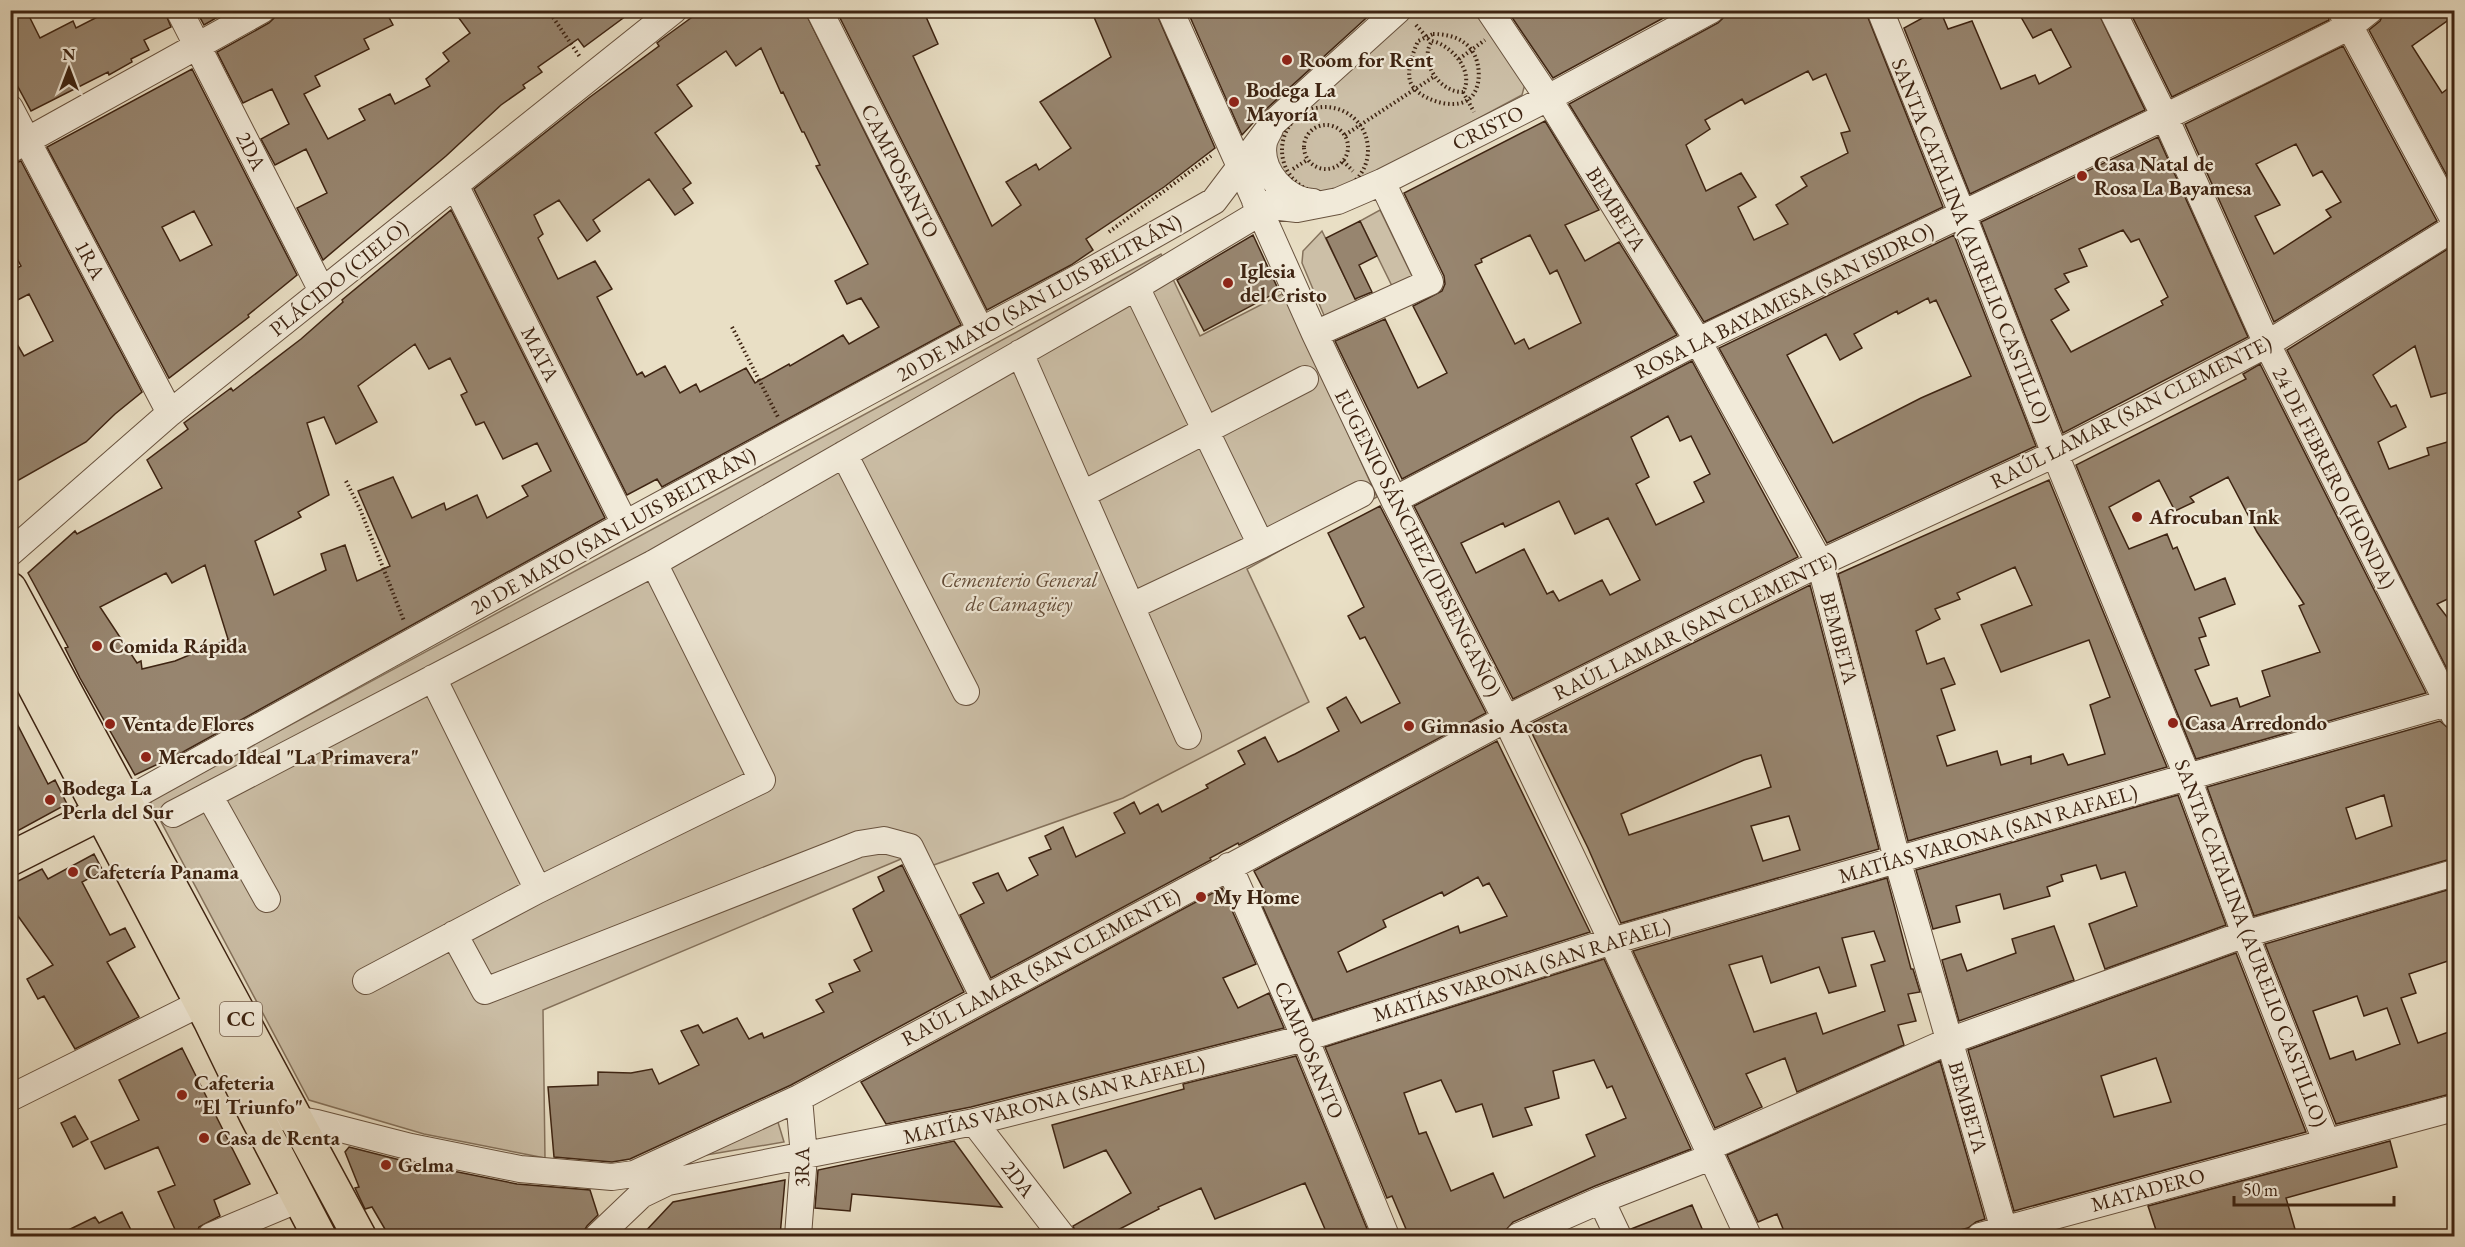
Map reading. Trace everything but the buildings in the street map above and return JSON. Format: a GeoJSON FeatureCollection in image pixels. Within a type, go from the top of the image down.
{"type":"FeatureCollection","features":[{"type":"Feature","properties":{"kind":"main road","name":"CC"},"geometry":{"type":"LineString","coordinates":[[10,589],[113,806],[201,1003],[319,1236]]}},
{"type":"Feature","properties":{"kind":"main road","name":"CC"},"geometry":{"type":"LineString","coordinates":[[10,640],[113,806],[294,1118],[358,1236]]}},
{"type":"Feature","properties":{"kind":"main road","name":"20 DE MAYO (SAN LUIS BELTRÁN)"},"geometry":{"type":"LineString","coordinates":[[10,859],[113,806]]}},
{"type":"Feature","properties":{"kind":"street","name":"2DA"},"geometry":{"type":"LineString","coordinates":[[179,10],[322,291]]}},
{"type":"Feature","properties":{"kind":"street"},"geometry":{"type":"LineString","coordinates":[[19,145],[262,10]]}},
{"type":"Feature","properties":{"kind":"street","name":"PLÁCIDO (CIELO)"},"geometry":{"type":"LineString","coordinates":[[10,553],[170,413],[674,10]]}},
{"type":"Feature","properties":{"kind":"street","name":"CAMPOSANTO"},"geometry":{"type":"LineString","coordinates":[[819,10],[981,331]]}},
{"type":"Feature","properties":{"kind":"street","name":"EUGENIO SÁNCHEZ (DESENGAÑO)"},"geometry":{"type":"LineString","coordinates":[[1170,10],[1240,165],[1262,206],[1315,334],[1394,500],[1506,719],[1612,940],[1748,1236]]}},
{"type":"Feature","properties":{"kind":"street","name":"20 DE MAYO (SAN LUIS BELTRÁN)"},"geometry":{"type":"LineString","coordinates":[[1214,201],[1273,123],[1398,10]]}},
{"type":"Feature","properties":{"kind":"street","name":"CRISTO"},"geometry":{"type":"LineString","coordinates":[[1262,206],[1297,209],[1338,201],[1382,182],[1548,98],[1711,10]]}},
{"type":"Feature","properties":{"kind":"street","name":"SANTA CATALINA (AURELIO CASTILLO)"},"geometry":{"type":"LineString","coordinates":[[1880,10],[1962,213],[2055,454],[2188,778],[2245,934],[2326,1141]]}},
{"type":"Feature","properties":{"kind":"street","name":"24 DE FEBRERO (HONDA)"},"geometry":{"type":"LineString","coordinates":[[2112,10],[2165,117],[2267,344],[2452,706]]}},
{"type":"Feature","properties":{"kind":"street","name":"ROSA LA BAYAMESA (SAN ISIDRO)"},"geometry":{"type":"LineString","coordinates":[[1394,500],[1698,341],[2165,117],[2345,18],[2370,10]]}},
{"type":"Feature","properties":{"kind":"street"},"geometry":{"type":"LineString","coordinates":[[2345,18],[2454,220]]}},
{"type":"Feature","properties":{"kind":"street","name":"BEMBETA"},"geometry":{"type":"LineString","coordinates":[[1494,19],[1548,98],[1698,341],[1820,563],[1897,859],[1949,1041],[1992,1233]]}},
{"type":"Feature","properties":{"kind":"street","name":"1RA"},"geometry":{"type":"LineString","coordinates":[[10,108],[19,145],[170,413]]}},
{"type":"Feature","properties":{"kind":"street"},"geometry":{"type":"LineString","coordinates":[[1273,123],[1264,143],[1266,165],[1276,184],[1294,198],[1310,202],[1338,201]]}},
{"type":"Feature","properties":{"kind":"street"},"geometry":{"type":"LineString","coordinates":[[1315,334],[1430,282],[1382,182]]}},
{"type":"Feature","properties":{"kind":"street","name":"MATA"},"geometry":{"type":"LineString","coordinates":[[455,185],[625,524]]}},
{"type":"Feature","properties":{"kind":"street","name":"20 DE MAYO (SAN LUIS BELTRÁN)"},"geometry":{"type":"LineString","coordinates":[[113,806],[1214,201],[1237,199],[1262,206]]}},
{"type":"Feature","properties":{"kind":"street"},"geometry":{"type":"LineString","coordinates":[[173,814],[654,563],[1136,287],[1262,206]]}},
{"type":"Feature","properties":{"kind":"street","name":"RAÚL LAMAR (SAN CLEMENTE)"},"geometry":{"type":"LineString","coordinates":[[256,1115],[294,1118],[411,1147],[520,1169],[612,1177],[665,1171],[1506,719],[1820,563],[2055,454],[2267,344],[2454,228]]}},
{"type":"Feature","properties":{"kind":"street"},"geometry":{"type":"LineString","coordinates":[[1136,287],[1261,545]]}},
{"type":"Feature","properties":{"kind":"street"},"geometry":{"type":"LineString","coordinates":[[1020,353],[1188,736]]}},
{"type":"Feature","properties":{"kind":"street"},"geometry":{"type":"LineString","coordinates":[[1083,494],[1305,379]]}},
{"type":"Feature","properties":{"kind":"street"},"geometry":{"type":"LineString","coordinates":[[844,454],[966,692]]}},
{"type":"Feature","properties":{"kind":"street"},"geometry":{"type":"LineString","coordinates":[[1132,606],[1261,545],[1361,494]]}},
{"type":"Feature","properties":{"kind":"street"},"geometry":{"type":"LineString","coordinates":[[366,981],[538,891],[762,780],[654,563]]}},
{"type":"Feature","properties":{"kind":"street"},"geometry":{"type":"LineString","coordinates":[[433,678],[538,891]]}},
{"type":"Feature","properties":{"kind":"street","name":"MATÍAS VARONA (SAN RAFAEL)"},"geometry":{"type":"LineString","coordinates":[[598,1236],[621,1211],[665,1171],[804,1156],[974,1122],[1305,1038],[1612,940],[2452,706]]}},
{"type":"Feature","properties":{"kind":"street"},"geometry":{"type":"LineString","coordinates":[[305,711],[319,738]]}},
{"type":"Feature","properties":{"kind":"street"},"geometry":{"type":"LineString","coordinates":[[209,795],[267,899]]}},
{"type":"Feature","properties":{"kind":"street"},"geometry":{"type":"LineString","coordinates":[[454,934],[485,991],[859,844],[884,840],[910,847],[984,998]]}},
{"type":"Feature","properties":{"kind":"street","name":"CAMPOSANTO"},"geometry":{"type":"LineString","coordinates":[[1229,866],[1305,1038],[1386,1236]]}},
{"type":"Feature","properties":{"kind":"street"},"geometry":{"type":"LineString","coordinates":[[1519,1236],[1709,1152],[1949,1041],[2245,934],[2454,873]]}},
{"type":"Feature","properties":{"kind":"street"},"geometry":{"type":"LineString","coordinates":[[10,1098],[201,1003]]}},
{"type":"Feature","properties":{"kind":"street","name":"3RA"},"geometry":{"type":"LineString","coordinates":[[798,1236],[804,1156],[799,1098]]}},
{"type":"Feature","properties":{"kind":"street","name":"MATADERO"},"geometry":{"type":"LineString","coordinates":[[1992,1233],[2454,1108]]}},
{"type":"Feature","properties":{"kind":"street","name":"2DA"},"geometry":{"type":"LineString","coordinates":[[974,1122],[1062,1236]]}},
{"type":"Feature","properties":{"kind":"street"},"geometry":{"type":"LineString","coordinates":[[612,1177],[620,1197],[621,1211]]}},
{"type":"Feature","properties":{"kind":"street"},"geometry":{"type":"LineString","coordinates":[[211,1236],[299,1199]]}},
{"type":"Feature","properties":{"kind":"street"},"geometry":{"type":"LineString","coordinates":[[1601,1200],[1618,1236]]}},
{"type":"Feature","properties":{"kind":"path"},"geometry":{"type":"LineString","coordinates":[[548,10],[593,75]]}},
{"type":"Feature","properties":{"kind":"path"},"geometry":{"type":"LineString","coordinates":[[1458,59],[1472,50],[1494,19]]}},
{"type":"Feature","properties":{"kind":"path"},"geometry":{"type":"LineString","coordinates":[[1442,34],[1459,39],[1472,50],[1479,68],[1479,75],[1472,96],[1466,101],[1454,103],[1435,100],[1420,95],[1415,89],[1410,80],[1410,66],[1415,48],[1421,38],[1442,34]]}},
{"type":"Feature","properties":{"kind":"path"},"geometry":{"type":"LineString","coordinates":[[1432,41],[1450,49],[1458,59],[1466,80],[1463,92],[1446,87],[1435,76],[1428,58],[1429,43],[1432,41]]}},
{"type":"Feature","properties":{"kind":"path"},"geometry":{"type":"LineString","coordinates":[[1345,135],[1435,76]]}},
{"type":"Feature","properties":{"kind":"path"},"geometry":{"type":"LineString","coordinates":[[1331,108],[1350,115],[1360,124],[1366,137],[1368,151],[1365,165],[1358,177],[1347,186],[1334,192],[1320,192],[1300,184],[1289,172],[1282,154],[1283,140],[1288,127],[1298,116],[1310,110],[1331,108]]}},
{"type":"Feature","properties":{"kind":"path"},"geometry":{"type":"LineString","coordinates":[[1328,124],[1336,127],[1345,135],[1348,152],[1340,164],[1326,169],[1318,168],[1307,160],[1303,146],[1312,129],[1328,124]]}},
{"type":"Feature","properties":{"kind":"path"},"geometry":{"type":"LineString","coordinates":[[1289,172],[1307,160]]}},
{"type":"Feature","properties":{"kind":"path"},"geometry":{"type":"LineString","coordinates":[[732,327],[787,435]]}},
{"type":"Feature","properties":{"kind":"path"},"geometry":{"type":"LineString","coordinates":[[346,481],[360,509],[412,641]]}},
{"type":"Feature","properties":{"kind":"green space"},"geometry":{"type":"Polygon","coordinates":[[[1413,11],[1474,11],[1525,84],[1522,95],[1354,185],[1322,197],[1297,189],[1279,172],[1274,143],[1290,116],[1413,11]]]}},
{"type":"Feature","properties":{"kind":"green space"},"geometry":{"type":"Polygon","coordinates":[[[1380,210],[1413,278],[1393,288],[1360,221],[1380,210]]]}},
{"type":"Feature","properties":{"kind":"green space"},"geometry":{"type":"Polygon","coordinates":[[[1322,231],[1358,304],[1326,320],[1302,263],[1303,251],[1322,231]]]}},
{"type":"Feature","properties":{"kind":"green space","name":"Cementerio General de Camagüey"},"geometry":{"type":"Polygon","coordinates":[[[1161,254],[1200,336],[1284,293],[1377,497],[1247,569],[1309,702],[1123,798],[928,867],[920,851],[543,1010],[545,1158],[424,1134],[309,1100],[150,801],[1161,254]]]}},
{"type":"Feature","properties":{"kind":"green space"},"geometry":{"type":"Polygon","coordinates":[[[777,1119],[784,1142],[694,1157],[777,1119]]]}},
{"type":"Feature","properties":{"kind":"place","name":"Room for Rent"},"geometry":{"type":"Point","coordinates":[1287,60]}},
{"type":"Feature","properties":{"kind":"place","name":"Bodega La Mayoría"},"geometry":{"type":"Point","coordinates":[1234,102]}},
{"type":"Feature","properties":{"kind":"place","name":"Casa Natal de Rosa La Bayamesa"},"geometry":{"type":"Point","coordinates":[2082,176]}},
{"type":"Feature","properties":{"kind":"place","name":"Iglesia del Cristo"},"geometry":{"type":"Point","coordinates":[1228,283]}},
{"type":"Feature","properties":{"kind":"place","name":"Afrocuban Ink"},"geometry":{"type":"Point","coordinates":[2137,517]}},
{"type":"Feature","properties":{"kind":"place","name":"Comida Rápida"},"geometry":{"type":"Point","coordinates":[97,646]}},
{"type":"Feature","properties":{"kind":"place","name":"Casa Arredondo"},"geometry":{"type":"Point","coordinates":[2173,723]}},
{"type":"Feature","properties":{"kind":"place","name":"Venta de Flores"},"geometry":{"type":"Point","coordinates":[110,724]}},
{"type":"Feature","properties":{"kind":"place","name":"Gimnasio Acosta"},"geometry":{"type":"Point","coordinates":[1409,726]}},
{"type":"Feature","properties":{"kind":"place","name":"Mercado Ideal \"La Primavera\""},"geometry":{"type":"Point","coordinates":[146,757]}},
{"type":"Feature","properties":{"kind":"place","name":"Bodega La Perla del Sur"},"geometry":{"type":"Point","coordinates":[50,800]}},
{"type":"Feature","properties":{"kind":"place","name":"Cafetería Panama"},"geometry":{"type":"Point","coordinates":[73,872]}},
{"type":"Feature","properties":{"kind":"place","name":"My Home"},"geometry":{"type":"Point","coordinates":[1201,897]}},
{"type":"Feature","properties":{"kind":"place","name":"Cafeteria \"El Triunfo\""},"geometry":{"type":"Point","coordinates":[182,1095]}},
{"type":"Feature","properties":{"kind":"place","name":"Casa de Renta"},"geometry":{"type":"Point","coordinates":[204,1138]}},
{"type":"Feature","properties":{"kind":"place","name":"Gelma"},"geometry":{"type":"Point","coordinates":[386,1165]}}]}
